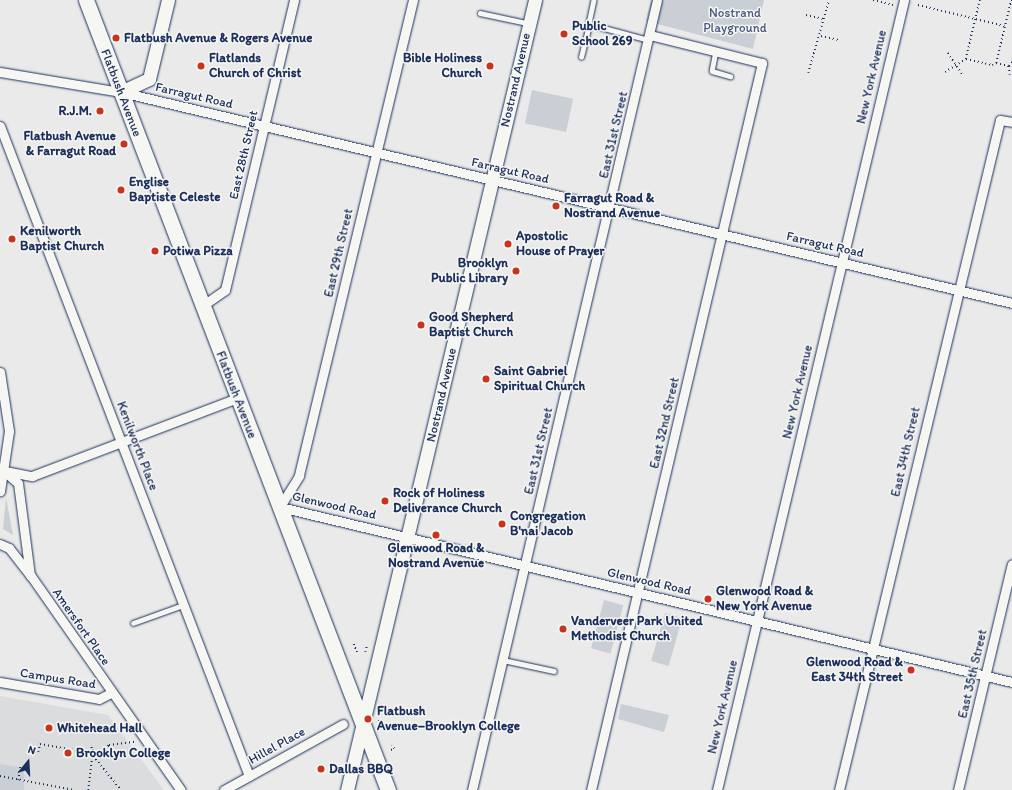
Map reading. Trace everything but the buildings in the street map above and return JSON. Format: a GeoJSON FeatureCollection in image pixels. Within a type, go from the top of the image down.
{"type":"FeatureCollection","features":[{"type":"Feature","properties":{"kind":"main road","name":"Flatbush Avenue"},"geometry":{"type":"LineString","coordinates":[[86,0],[237,398],[364,722],[388,790]]}},
{"type":"Feature","properties":{"kind":"main road"},"geometry":{"type":"LineString","coordinates":[[121,92],[149,79],[168,0]]}},
{"type":"Feature","properties":{"kind":"main road","name":"Nostrand Avenue"},"geometry":{"type":"LineString","coordinates":[[347,790],[535,0]]}},
{"type":"Feature","properties":{"kind":"street","name":"East 28th Street"},"geometry":{"type":"LineString","coordinates":[[202,306],[225,290],[294,0]]}},
{"type":"Feature","properties":{"kind":"street","name":"East 29th Street"},"geometry":{"type":"LineString","coordinates":[[280,507],[299,476],[413,0]]}},
{"type":"Feature","properties":{"kind":"street","name":"East 31st Street"},"geometry":{"type":"LineString","coordinates":[[472,790],[610,208],[650,37],[657,0]]}},
{"type":"Feature","properties":{"kind":"street","name":"New York Avenue"},"geometry":{"type":"LineString","coordinates":[[717,790],[903,4]]}},
{"type":"Feature","properties":{"kind":"street"},"geometry":{"type":"LineString","coordinates":[[650,37],[716,51]]}},
{"type":"Feature","properties":{"kind":"street","name":"East 32nd Street"},"geometry":{"type":"LineString","coordinates":[[591,790],[723,235],[762,62],[716,51]]}},
{"type":"Feature","properties":{"kind":"street","name":"Farragut Road"},"geometry":{"type":"LineString","coordinates":[[0,72],[121,92],[1012,303]]}},
{"type":"Feature","properties":{"kind":"street","name":"East 34th Street"},"geometry":{"type":"LineString","coordinates":[[839,790],[1000,120],[1012,122]]}},
{"type":"Feature","properties":{"kind":"street","name":"Kenilworth Place"},"geometry":{"type":"LineString","coordinates":[[0,126],[249,776]]}},
{"type":"Feature","properties":{"kind":"street"},"geometry":{"type":"LineString","coordinates":[[0,372],[9,431],[0,491]]}},
{"type":"Feature","properties":{"kind":"street"},"geometry":{"type":"LineString","coordinates":[[2,471],[32,476],[237,398]]}},
{"type":"Feature","properties":{"kind":"street","name":"Amersfort Place"},"geometry":{"type":"LineString","coordinates":[[2,471],[18,483],[31,576]]}},
{"type":"Feature","properties":{"kind":"street","name":"Glenwood Road"},"geometry":{"type":"LineString","coordinates":[[280,507],[1012,682]]}},
{"type":"Feature","properties":{"kind":"street","name":"Amersfort Place"},"geometry":{"type":"LineString","coordinates":[[0,544],[9,548],[31,576],[111,693]]}},
{"type":"Feature","properties":{"kind":"street","name":"East 35th Street"},"geometry":{"type":"LineString","coordinates":[[958,790],[1012,564]]}},
{"type":"Feature","properties":{"kind":"street","name":"Campus Road"},"geometry":{"type":"LineString","coordinates":[[0,682],[99,699],[111,693],[181,790]]}},
{"type":"Feature","properties":{"kind":"street","name":"Hillel Place"},"geometry":{"type":"LineString","coordinates":[[224,790],[342,724]]}},
{"type":"Feature","properties":{"kind":"lane"},"geometry":{"type":"LineString","coordinates":[[581,56],[594,0]]}},
{"type":"Feature","properties":{"kind":"lane"},"geometry":{"type":"LineString","coordinates":[[480,13],[529,24]]}},
{"type":"Feature","properties":{"kind":"lane"},"geometry":{"type":"LineString","coordinates":[[589,24],[650,37]]}},
{"type":"Feature","properties":{"kind":"lane"},"geometry":{"type":"LineString","coordinates":[[716,51],[712,71],[730,76]]}},
{"type":"Feature","properties":{"kind":"lane"},"geometry":{"type":"LineString","coordinates":[[133,623],[183,605]]}},
{"type":"Feature","properties":{"kind":"lane"},"geometry":{"type":"LineString","coordinates":[[503,660],[554,672]]}},
{"type":"Feature","properties":{"kind":"path"},"geometry":{"type":"LineString","coordinates":[[808,73],[821,36],[829,0]]}},
{"type":"Feature","properties":{"kind":"path"},"geometry":{"type":"LineString","coordinates":[[873,0],[903,4]]}},
{"type":"Feature","properties":{"kind":"path"},"geometry":{"type":"LineString","coordinates":[[966,60],[980,0]]}},
{"type":"Feature","properties":{"kind":"path"},"geometry":{"type":"LineString","coordinates":[[996,63],[1011,0]]}},
{"type":"Feature","properties":{"kind":"path"},"geometry":{"type":"LineString","coordinates":[[918,5],[1004,26]]}},
{"type":"Feature","properties":{"kind":"path"},"geometry":{"type":"LineString","coordinates":[[806,15],[825,19]]}},
{"type":"Feature","properties":{"kind":"path"},"geometry":{"type":"LineString","coordinates":[[821,36],[838,40]]}},
{"type":"Feature","properties":{"kind":"path"},"geometry":{"type":"LineString","coordinates":[[948,53],[963,75]]}},
{"type":"Feature","properties":{"kind":"path"},"geometry":{"type":"LineString","coordinates":[[945,72],[966,60],[992,66],[996,63],[1009,66]]}},
{"type":"Feature","properties":{"kind":"path"},"geometry":{"type":"LineString","coordinates":[[1010,75],[1009,66],[1012,62]]}},
{"type":"Feature","properties":{"kind":"path"},"geometry":{"type":"LineString","coordinates":[[354,644],[357,652]]}},
{"type":"Feature","properties":{"kind":"path"},"geometry":{"type":"LineString","coordinates":[[365,652],[367,645]]}},
{"type":"Feature","properties":{"kind":"path"},"geometry":{"type":"LineString","coordinates":[[379,720],[382,728]]}},
{"type":"Feature","properties":{"kind":"path"},"geometry":{"type":"LineString","coordinates":[[96,757],[109,745],[136,742]]}},
{"type":"Feature","properties":{"kind":"path"},"geometry":{"type":"LineString","coordinates":[[27,750],[38,752],[40,744],[94,754]]}},
{"type":"Feature","properties":{"kind":"path"},"geometry":{"type":"LineString","coordinates":[[391,750],[394,749],[392,746]]}},
{"type":"Feature","properties":{"kind":"path"},"geometry":{"type":"LineString","coordinates":[[90,753],[92,747],[96,757],[121,790]]}},
{"type":"Feature","properties":{"kind":"path"},"geometry":{"type":"LineString","coordinates":[[88,790],[94,754]]}},
{"type":"Feature","properties":{"kind":"path"},"geometry":{"type":"LineString","coordinates":[[18,780],[20,767]]}},
{"type":"Feature","properties":{"kind":"path"},"geometry":{"type":"LineString","coordinates":[[0,776],[74,790]]}},
{"type":"Feature","properties":{"kind":"shaded area","name":"Brooklyn College"},"geometry":{"type":"Polygon","coordinates":[[[0,696],[108,715],[164,790],[0,790],[0,696]]]}},
{"type":"Feature","properties":{"kind":"green space","name":"Nostrand Playground"},"geometry":{"type":"Polygon","coordinates":[[[651,0],[764,0],[753,49],[646,21],[651,0]]]}},
{"type":"Feature","properties":{"kind":"green space"},"geometry":{"type":"Polygon","coordinates":[[[532,90],[573,99],[566,132],[525,123],[532,90]]]}},
{"type":"Feature","properties":{"kind":"green space"},"geometry":{"type":"Polygon","coordinates":[[[6,498],[13,535],[3,529],[6,498]]]}},
{"type":"Feature","properties":{"kind":"green space"},"geometry":{"type":"Polygon","coordinates":[[[604,600],[623,605],[610,653],[591,648],[604,600]]]}},
{"type":"Feature","properties":{"kind":"green space"},"geometry":{"type":"Polygon","coordinates":[[[665,613],[682,618],[669,666],[651,661],[665,613]]]}},
{"type":"Feature","properties":{"kind":"green space"},"geometry":{"type":"Polygon","coordinates":[[[621,704],[669,715],[664,732],[618,719],[621,704]]]}},
{"type":"Feature","properties":{"kind":"green space"},"geometry":{"type":"Polygon","coordinates":[[[0,764],[24,768],[24,790],[0,790],[0,764]]]}},
{"type":"Feature","properties":{"kind":"place","name":"Public School 269"},"geometry":{"type":"Point","coordinates":[564,34]}},
{"type":"Feature","properties":{"kind":"place","name":"Flatbush Avenue & Rogers Avenue"},"geometry":{"type":"Point","coordinates":[116,38]}},
{"type":"Feature","properties":{"kind":"place","name":"Flatlands Church of Christ"},"geometry":{"type":"Point","coordinates":[201,66]}},
{"type":"Feature","properties":{"kind":"place","name":"Bible Holiness Church"},"geometry":{"type":"Point","coordinates":[490,66]}},
{"type":"Feature","properties":{"kind":"place","name":"R.J.M."},"geometry":{"type":"Point","coordinates":[100,111]}},
{"type":"Feature","properties":{"kind":"place","name":"Flatbush Avenue & Farragut Road"},"geometry":{"type":"Point","coordinates":[124,144]}},
{"type":"Feature","properties":{"kind":"place","name":"Englise Baptiste Celeste"},"geometry":{"type":"Point","coordinates":[121,190]}},
{"type":"Feature","properties":{"kind":"place","name":"Farragut Road & Nostrand Avenue"},"geometry":{"type":"Point","coordinates":[556,206]}},
{"type":"Feature","properties":{"kind":"place","name":"Kenilworth Baptist Church"},"geometry":{"type":"Point","coordinates":[12,239]}},
{"type":"Feature","properties":{"kind":"place","name":"Apostolic House of Prayer"},"geometry":{"type":"Point","coordinates":[508,244]}},
{"type":"Feature","properties":{"kind":"place","name":"Potiwa Pizza"},"geometry":{"type":"Point","coordinates":[155,251]}},
{"type":"Feature","properties":{"kind":"place","name":"Brooklyn Public Library"},"geometry":{"type":"Point","coordinates":[516,271]}},
{"type":"Feature","properties":{"kind":"place","name":"Good Shepherd Baptist Church"},"geometry":{"type":"Point","coordinates":[421,325]}},
{"type":"Feature","properties":{"kind":"place","name":"Saint Gabriel Spiritual Church"},"geometry":{"type":"Point","coordinates":[486,379]}},
{"type":"Feature","properties":{"kind":"place","name":"Rock of Holiness Deliverance Church"},"geometry":{"type":"Point","coordinates":[385,501]}},
{"type":"Feature","properties":{"kind":"place","name":"Congregation B'nai Jacob"},"geometry":{"type":"Point","coordinates":[502,524]}},
{"type":"Feature","properties":{"kind":"place","name":"Glenwood Road & Nostrand Avenue"},"geometry":{"type":"Point","coordinates":[436,535]}},
{"type":"Feature","properties":{"kind":"place","name":"Glenwood Road & New York Avenue"},"geometry":{"type":"Point","coordinates":[708,599]}},
{"type":"Feature","properties":{"kind":"place","name":"Vanderveer Park United Methodist Church"},"geometry":{"type":"Point","coordinates":[563,629]}},
{"type":"Feature","properties":{"kind":"place","name":"Glenwood Road & East 34th Street"},"geometry":{"type":"Point","coordinates":[911,670]}},
{"type":"Feature","properties":{"kind":"place","name":"Flatbush Avenue–Brooklyn College"},"geometry":{"type":"Point","coordinates":[368,719]}},
{"type":"Feature","properties":{"kind":"place","name":"Whitehead Hall"},"geometry":{"type":"Point","coordinates":[49,728]}},
{"type":"Feature","properties":{"kind":"place","name":"Brooklyn College"},"geometry":{"type":"Point","coordinates":[68,753]}},
{"type":"Feature","properties":{"kind":"place","name":"Dallas BBQ"},"geometry":{"type":"Point","coordinates":[321,769]}}]}
